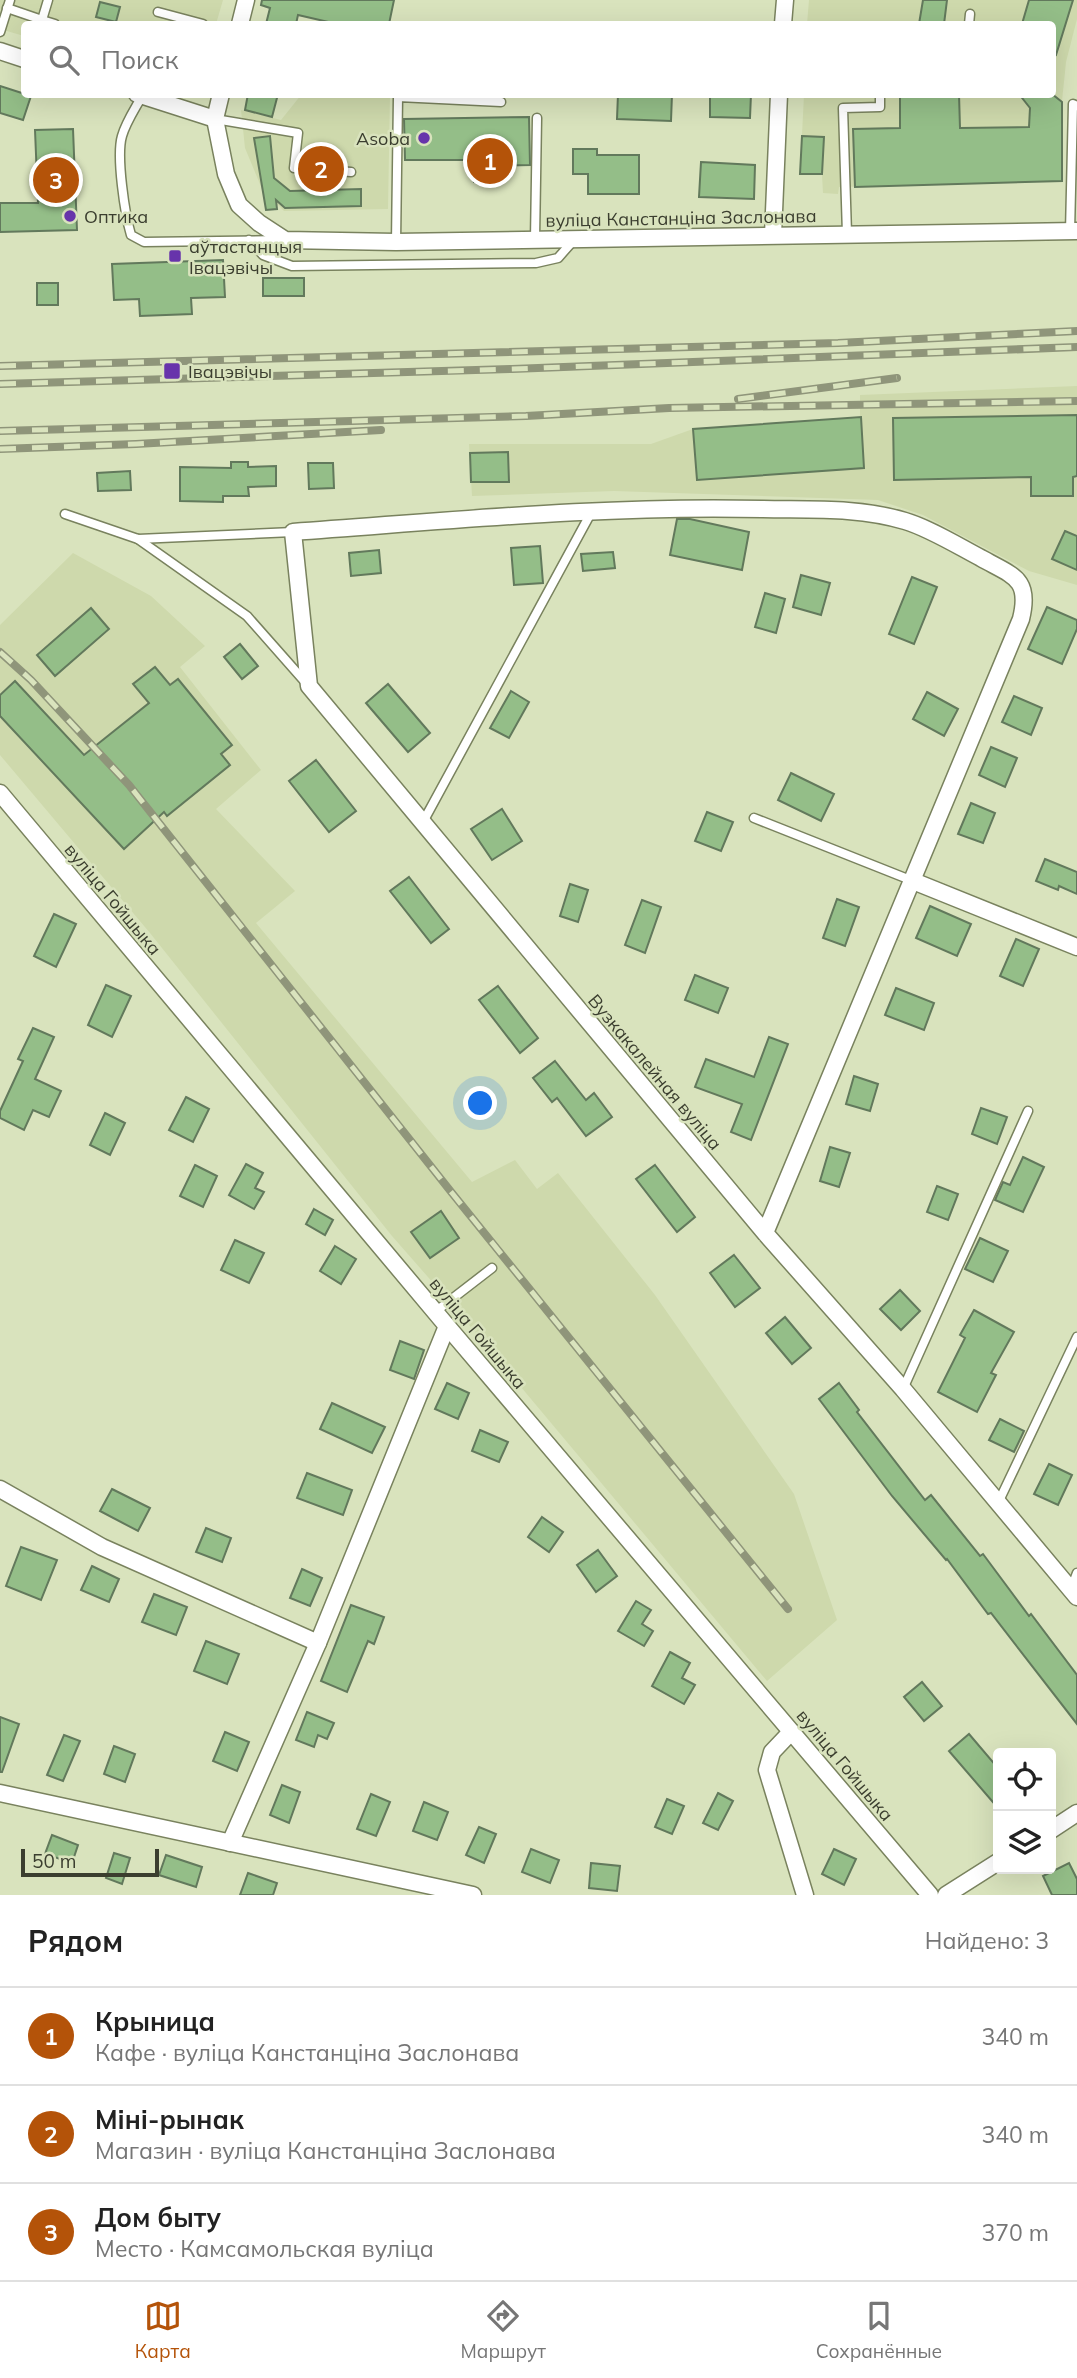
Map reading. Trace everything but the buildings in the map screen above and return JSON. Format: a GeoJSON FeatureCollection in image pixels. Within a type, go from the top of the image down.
{"type":"FeatureCollection","features":[{"type":"Feature","properties":{"kind":"street"},"geometry":{"type":"LineString","coordinates":[[241,21],[246,0]]}},
{"type":"Feature","properties":{"kind":"street"},"geometry":{"type":"LineString","coordinates":[[783,21],[785,0]]}},
{"type":"Feature","properties":{"kind":"street"},"geometry":{"type":"LineString","coordinates":[[0,51],[21,58]]}},
{"type":"Feature","properties":{"kind":"street"},"geometry":{"type":"LineString","coordinates":[[149,98],[215,119]]}},
{"type":"Feature","properties":{"kind":"street"},"geometry":{"type":"LineString","coordinates":[[220,98],[215,119],[226,174],[239,205],[259,223],[285,240]]}},
{"type":"Feature","properties":{"kind":"street"},"geometry":{"type":"LineString","coordinates":[[773,235],[779,98]]}},
{"type":"Feature","properties":{"kind":"street","name":"вуліца Канстанціна Заслонава"},"geometry":{"type":"LineString","coordinates":[[285,240],[396,242],[1074,231]]}},
{"type":"Feature","properties":{"kind":"street"},"geometry":{"type":"LineString","coordinates":[[309,686],[293,532],[592,511],[718,508],[858,511],[906,521],[964,549],[1020,582],[1025,592],[1021,619],[765,1233]]}},
{"type":"Feature","properties":{"kind":"street","name":"Вузкакалейная вуліца"},"geometry":{"type":"LineString","coordinates":[[309,686],[765,1233],[903,1389],[1074,1593]]}},
{"type":"Feature","properties":{"kind":"street","name":"вуліца Гойшыка"},"geometry":{"type":"LineString","coordinates":[[0,793],[435,1312],[930,1895]]}},
{"type":"Feature","properties":{"kind":"street"},"geometry":{"type":"LineString","coordinates":[[913,881],[1077,947]]}},
{"type":"Feature","properties":{"kind":"street"},"geometry":{"type":"LineString","coordinates":[[230,1843],[318,1643],[447,1326]]}},
{"type":"Feature","properties":{"kind":"street"},"geometry":{"type":"LineString","coordinates":[[0,1489],[102,1547],[318,1643]]}},
{"type":"Feature","properties":{"kind":"street"},"geometry":{"type":"LineString","coordinates":[[791,1732],[772,1752],[767,1770],[805,1895]]}},
{"type":"Feature","properties":{"kind":"street"},"geometry":{"type":"LineString","coordinates":[[0,1793],[473,1895]]}},
{"type":"Feature","properties":{"kind":"street"},"geometry":{"type":"LineString","coordinates":[[1056,1827],[1077,1813]]}},
{"type":"Feature","properties":{"kind":"street"},"geometry":{"type":"LineString","coordinates":[[946,1895],[993,1865]]}},
{"type":"Feature","properties":{"kind":"lane"},"geometry":{"type":"LineString","coordinates":[[42,20],[48,0]]}},
{"type":"Feature","properties":{"kind":"lane"},"geometry":{"type":"LineString","coordinates":[[0,32],[8,4],[45,21]]}},
{"type":"Feature","properties":{"kind":"lane"},"geometry":{"type":"LineString","coordinates":[[158,12],[192,21]]}},
{"type":"Feature","properties":{"kind":"lane"},"geometry":{"type":"LineString","coordinates":[[969,21],[970,14]]}},
{"type":"Feature","properties":{"kind":"lane"},"geometry":{"type":"LineString","coordinates":[[139,98],[121,138],[125,215],[131,235],[144,242],[285,240]]}},
{"type":"Feature","properties":{"kind":"lane"},"geometry":{"type":"LineString","coordinates":[[396,242],[398,98]]}},
{"type":"Feature","properties":{"kind":"lane"},"geometry":{"type":"LineString","coordinates":[[418,98],[500,102]]}},
{"type":"Feature","properties":{"kind":"lane"},"geometry":{"type":"LineString","coordinates":[[847,234],[843,108],[880,107],[880,98]]}},
{"type":"Feature","properties":{"kind":"lane"},"geometry":{"type":"LineString","coordinates":[[1074,231],[1073,104],[1077,106]]}},
{"type":"Feature","properties":{"kind":"lane"},"geometry":{"type":"LineString","coordinates":[[535,239],[537,118]]}},
{"type":"Feature","properties":{"kind":"lane"},"geometry":{"type":"LineString","coordinates":[[215,119],[298,132],[295,169],[351,172]]}},
{"type":"Feature","properties":{"kind":"lane"},"geometry":{"type":"LineString","coordinates":[[249,240],[263,256],[292,266],[536,263],[558,258],[575,239]]}},
{"type":"Feature","properties":{"kind":"lane"},"geometry":{"type":"LineString","coordinates":[[422,824],[592,511]]}},
{"type":"Feature","properties":{"kind":"lane"},"geometry":{"type":"LineString","coordinates":[[65,514],[138,539],[247,616],[309,686]]}},
{"type":"Feature","properties":{"kind":"lane"},"geometry":{"type":"LineString","coordinates":[[138,539],[293,532]]}},
{"type":"Feature","properties":{"kind":"lane"},"geometry":{"type":"LineString","coordinates":[[754,818],[913,881]]}},
{"type":"Feature","properties":{"kind":"lane"},"geometry":{"type":"LineString","coordinates":[[903,1389],[1028,1111]]}},
{"type":"Feature","properties":{"kind":"lane"},"geometry":{"type":"LineString","coordinates":[[435,1312],[492,1268]]}},
{"type":"Feature","properties":{"kind":"lane"},"geometry":{"type":"LineString","coordinates":[[998,1503],[1077,1337]]}},
{"type":"Feature","properties":{"kind":"lane"},"geometry":{"type":"LineString","coordinates":[[1074,1593],[1077,1573]]}},
{"type":"Feature","properties":{"kind":"shaded area"},"geometry":{"type":"Polygon","coordinates":[[[0,0],[223,0],[217,21],[21,21],[21,35],[0,29],[0,0]]]}},
{"type":"Feature","properties":{"kind":"shaded area"},"geometry":{"type":"Polygon","coordinates":[[[809,0],[1077,0],[1077,19],[1066,62],[1062,101],[1062,181],[839,187],[838,194],[823,193],[822,175],[800,174],[804,98],[1056,98],[1056,21],[807,21],[809,0]]]}},
{"type":"Feature","properties":{"kind":"shaded area"},"geometry":{"type":"Polygon","coordinates":[[[299,98],[390,98],[388,209],[284,211],[262,189],[245,148],[241,110],[281,120],[299,98]]]}},
{"type":"Feature","properties":{"kind":"shaded area"},"geometry":{"type":"Polygon","coordinates":[[[1077,386],[1077,585],[1029,571],[923,515],[878,500],[614,491],[472,496],[469,444],[651,444],[693,429],[860,417],[860,395],[1077,386]]]}},
{"type":"Feature","properties":{"kind":"shaded area"},"geometry":{"type":"Polygon","coordinates":[[[73,553],[151,596],[205,646],[180,667],[261,770],[216,809],[295,891],[256,923],[472,1182],[515,1160],[537,1189],[558,1173],[655,1295],[794,1494],[837,1620],[767,1681],[392,1236],[150,933],[0,755],[0,625],[73,553]]]}},
{"type":"Feature","properties":{"kind":"railway"},"geometry":{"type":"LineString","coordinates":[[0,366],[838,343],[1077,331]]}},
{"type":"Feature","properties":{"kind":"railway"},"geometry":{"type":"LineString","coordinates":[[0,384],[512,369],[1077,347]]}},
{"type":"Feature","properties":{"kind":"railway"},"geometry":{"type":"LineString","coordinates":[[738,399],[897,378]]}},
{"type":"Feature","properties":{"kind":"railway"},"geometry":{"type":"LineString","coordinates":[[0,431],[526,416],[669,408],[1077,401]]}},
{"type":"Feature","properties":{"kind":"railway"},"geometry":{"type":"LineString","coordinates":[[0,449],[381,430]]}},
{"type":"Feature","properties":{"kind":"railway"},"geometry":{"type":"LineString","coordinates":[[0,652],[31,680],[129,785],[452,1193],[788,1609]]}},
{"type":"Feature","properties":{"kind":"place","name":"Asoba"},"geometry":{"type":"Point","coordinates":[424,138]}},
{"type":"Feature","properties":{"kind":"place","name":"Крыница"},"geometry":{"type":"Point","coordinates":[490,161]}},
{"type":"Feature","properties":{"kind":"place","name":"Міні-рынак"},"geometry":{"type":"Point","coordinates":[321,169]}},
{"type":"Feature","properties":{"kind":"place","name":"Дом быту"},"geometry":{"type":"Point","coordinates":[56,180]}},
{"type":"Feature","properties":{"kind":"place","name":"Оптика"},"geometry":{"type":"Point","coordinates":[70,216]}},
{"type":"Feature","properties":{"kind":"place","name":"аўтастанцыя Івацэвічы"},"geometry":{"type":"Point","coordinates":[175,256]}},
{"type":"Feature","properties":{"kind":"place","name":"Івацэвічы"},"geometry":{"type":"Point","coordinates":[172,371]}}]}
